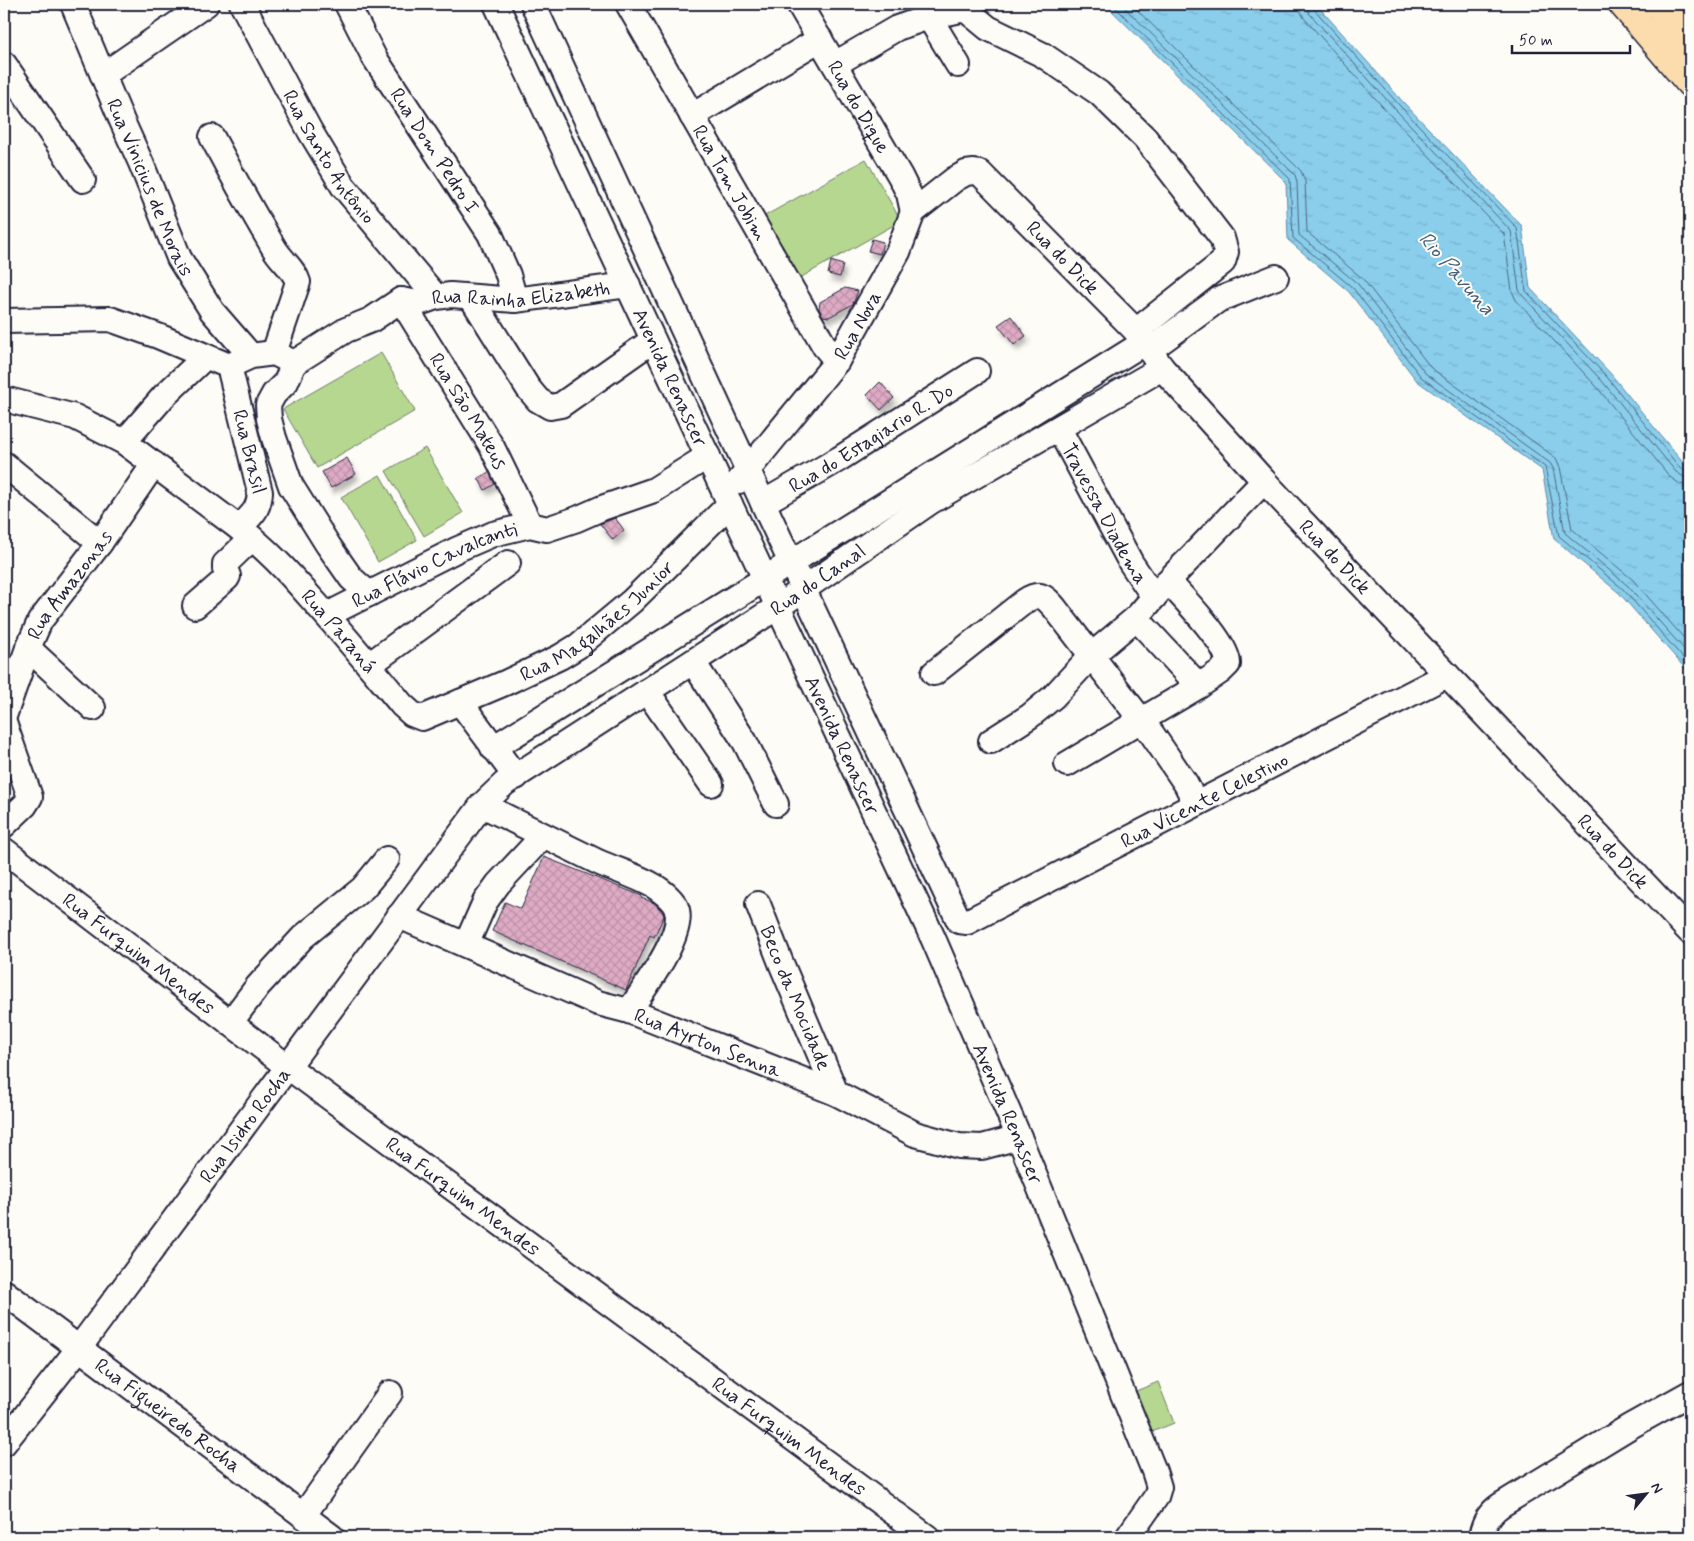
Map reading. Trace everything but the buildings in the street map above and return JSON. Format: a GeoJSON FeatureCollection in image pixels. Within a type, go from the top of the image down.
{"type":"FeatureCollection","features":[{"type":"Feature","properties":{"kind":"highway"},"geometry":{"type":"LineString","coordinates":[[1623,4],[1690,83]]}},
{"type":"Feature","properties":{"kind":"highway"},"geometry":{"type":"LineString","coordinates":[[1659,4],[1690,41]]}},
{"type":"Feature","properties":{"kind":"street","name":"Rua Vinicius de Morais"},"geometry":{"type":"LineString","coordinates":[[73,4],[141,163],[179,258],[212,311],[273,357]]}},
{"type":"Feature","properties":{"kind":"street"},"geometry":{"type":"LineString","coordinates":[[103,75],[181,10],[206,4]]}},
{"type":"Feature","properties":{"kind":"street","name":"Rua Santo Antônio"},"geometry":{"type":"LineString","coordinates":[[242,4],[310,131],[343,186],[436,297]]}},
{"type":"Feature","properties":{"kind":"street","name":"Rua Dom Pedro I"},"geometry":{"type":"LineString","coordinates":[[348,4],[374,57],[490,234],[506,269],[515,300]]}},
{"type":"Feature","properties":{"kind":"street","name":"Avenida Renascer"},"geometry":{"type":"LineString","coordinates":[[496,4],[933,938],[1019,1137],[1159,1487],[1156,1497],[1128,1537]]}},
{"type":"Feature","properties":{"kind":"street","name":"Avenida Renascer"},"geometry":{"type":"LineString","coordinates":[[533,4],[763,503],[958,919],[963,922]]}},
{"type":"Feature","properties":{"kind":"street","name":"Rua Tom Jobim"},"geometry":{"type":"LineString","coordinates":[[628,4],[825,347],[837,361]]}},
{"type":"Feature","properties":{"kind":"street","name":"Rua do Dique"},"geometry":{"type":"LineString","coordinates":[[799,4],[900,176],[909,194],[913,212]]}},
{"type":"Feature","properties":{"kind":"street"},"geometry":{"type":"LineString","coordinates":[[835,64],[897,28],[962,6],[988,28],[1043,55],[1099,93],[1145,138],[1222,238],[1226,252],[1223,262],[1149,347]]}},
{"type":"Feature","properties":{"kind":"street"},"geometry":{"type":"LineString","coordinates":[[929,17],[958,65]]}},
{"type":"Feature","properties":{"kind":"street"},"geometry":{"type":"LineString","coordinates":[[692,116],[820,39]]}},
{"type":"Feature","properties":{"kind":"street"},"geometry":{"type":"LineString","coordinates":[[4,64],[83,180]]}},
{"type":"Feature","properties":{"kind":"street"},"geometry":{"type":"LineString","coordinates":[[212,137],[246,201],[277,253],[298,282],[273,357],[286,382],[274,394],[268,405],[269,419],[274,438],[291,486],[351,578],[369,594]]}},
{"type":"Feature","properties":{"kind":"street","name":"Rua do Dick"},"geometry":{"type":"LineString","coordinates":[[913,212],[955,179],[966,173],[980,173],[986,178],[1149,347],[1264,481],[1690,932]]}},
{"type":"Feature","properties":{"kind":"street","name":"Rua Nova"},"geometry":{"type":"LineString","coordinates":[[728,500],[748,470],[837,361],[898,252],[913,212]]}},
{"type":"Feature","properties":{"kind":"street"},"geometry":{"type":"LineString","coordinates":[[493,748],[792,563],[917,482],[1149,347],[1218,300],[1276,277]]}},
{"type":"Feature","properties":{"kind":"street","name":"Rua Rainha Elizabeth"},"geometry":{"type":"LineString","coordinates":[[401,300],[419,303],[436,297],[451,295],[515,300],[628,285]]}},
{"type":"Feature","properties":{"kind":"street"},"geometry":{"type":"LineString","coordinates":[[471,297],[528,388],[538,400],[550,408],[561,405],[653,340]]}},
{"type":"Feature","properties":{"kind":"street"},"geometry":{"type":"LineString","coordinates":[[4,321],[110,319],[158,336],[229,366],[273,357],[346,330],[371,320],[401,300]]}},
{"type":"Feature","properties":{"kind":"street","name":"Rua São Mateus"},"geometry":{"type":"LineString","coordinates":[[401,300],[492,447],[530,525]]}},
{"type":"Feature","properties":{"kind":"street","name":"Rua do Canal"},"geometry":{"type":"LineString","coordinates":[[482,804],[505,783],[805,590],[930,502],[1059,428],[1149,347]]}},
{"type":"Feature","properties":{"kind":"street"},"geometry":{"type":"LineString","coordinates":[[124,442],[164,396],[205,357]]}},
{"type":"Feature","properties":{"kind":"street","name":"Rua Brasil"},"geometry":{"type":"LineString","coordinates":[[195,606],[228,578],[225,564],[246,533],[260,503],[259,484],[229,366]]}},
{"type":"Feature","properties":{"kind":"street","name":"Rua do Estagiario R. Do"},"geometry":{"type":"LineString","coordinates":[[763,503],[840,460],[977,371]]}},
{"type":"Feature","properties":{"kind":"street","name":"Rua Paraná"},"geometry":{"type":"LineString","coordinates":[[4,399],[75,416],[124,442],[246,533],[285,569],[327,615],[402,705],[412,714],[422,718],[451,706]]}},
{"type":"Feature","properties":{"kind":"street","name":"Travessa Diadema"},"geometry":{"type":"LineString","coordinates":[[1059,428],[1131,563],[1216,637],[1225,650],[1228,664],[1199,686]]}},
{"type":"Feature","properties":{"kind":"street","name":"Rua Flávio Cavalcanti"},"geometry":{"type":"LineString","coordinates":[[327,615],[458,549],[493,534],[530,525],[547,529],[577,519],[654,490],[708,456]]}},
{"type":"Feature","properties":{"kind":"street"},"geometry":{"type":"LineString","coordinates":[[4,464],[100,543]]}},
{"type":"Feature","properties":{"kind":"street","name":"Rua Amazonas"},"geometry":{"type":"LineString","coordinates":[[4,716],[28,648],[40,621],[100,543],[154,464]]}},
{"type":"Feature","properties":{"kind":"street"},"geometry":{"type":"LineString","coordinates":[[991,741],[1030,716],[1053,697],[1092,655],[1136,618],[1161,589],[1264,481]]}},
{"type":"Feature","properties":{"kind":"street"},"geometry":{"type":"LineString","coordinates":[[260,503],[291,486]]}},
{"type":"Feature","properties":{"kind":"street","name":"Rua Magalhães Junior"},"geometry":{"type":"LineString","coordinates":[[451,706],[560,657],[578,646],[632,601],[728,500]]}},
{"type":"Feature","properties":{"kind":"street"},"geometry":{"type":"LineString","coordinates":[[369,665],[508,563]]}},
{"type":"Feature","properties":{"kind":"street"},"geometry":{"type":"LineString","coordinates":[[934,673],[1025,600],[1038,595],[1045,598],[1054,606],[1141,719],[1171,761],[1196,804]]}},
{"type":"Feature","properties":{"kind":"street"},"geometry":{"type":"LineString","coordinates":[[1067,764],[1199,686],[1136,618]]}},
{"type":"Feature","properties":{"kind":"street"},"geometry":{"type":"LineString","coordinates":[[28,648],[93,708]]}},
{"type":"Feature","properties":{"kind":"street"},"geometry":{"type":"LineString","coordinates":[[693,662],[745,742],[762,772],[776,804]]}},
{"type":"Feature","properties":{"kind":"street","name":"Rua Vicente Celestino"},"geometry":{"type":"LineString","coordinates":[[933,938],[963,922],[968,922],[1447,675]]}},
{"type":"Feature","properties":{"kind":"street"},"geometry":{"type":"LineString","coordinates":[[647,691],[712,784]]}},
{"type":"Feature","properties":{"kind":"street"},"geometry":{"type":"LineString","coordinates":[[451,706],[493,748],[516,776]]}},
{"type":"Feature","properties":{"kind":"street"},"geometry":{"type":"LineString","coordinates":[[4,723],[30,797],[25,805],[4,825]]}},
{"type":"Feature","properties":{"kind":"street"},"geometry":{"type":"LineString","coordinates":[[482,804],[543,836],[654,886],[672,900],[677,911],[677,923],[669,946],[629,1012]]}},
{"type":"Feature","properties":{"kind":"street","name":"Rua Isidro Rocha"},"geometry":{"type":"LineString","coordinates":[[4,1443],[79,1348],[482,804]]}},
{"type":"Feature","properties":{"kind":"street"},"geometry":{"type":"LineString","coordinates":[[466,945],[485,902],[498,884],[543,836]]}},
{"type":"Feature","properties":{"kind":"street","name":"Rua Furquim Mendes"},"geometry":{"type":"LineString","coordinates":[[4,850],[288,1067],[927,1537]]}},
{"type":"Feature","properties":{"kind":"street"},"geometry":{"type":"LineString","coordinates":[[230,1023],[258,986],[303,937],[364,888],[388,859]]}},
{"type":"Feature","properties":{"kind":"street","name":"Beco da Mocidade"},"geometry":{"type":"LineString","coordinates":[[758,904],[836,1093]]}},
{"type":"Feature","properties":{"kind":"street","name":"Rua Ayrton Senna"},"geometry":{"type":"LineString","coordinates":[[399,916],[598,1003],[629,1012],[836,1093],[915,1134],[959,1146],[982,1147],[1019,1137]]}},
{"type":"Feature","properties":{"kind":"street","name":"Rua Figueiredo Rocha"},"geometry":{"type":"LineString","coordinates":[[4,1292],[332,1537]]}},
{"type":"Feature","properties":{"kind":"street"},"geometry":{"type":"LineString","coordinates":[[1481,1537],[1482,1529],[1487,1519],[1500,1505],[1690,1392]]}},
{"type":"Feature","properties":{"kind":"street"},"geometry":{"type":"LineString","coordinates":[[303,1516],[390,1393]]}},
{"type":"Feature","properties":{"kind":"green space"},"geometry":{"type":"Polygon","coordinates":[[[866,159],[901,221],[798,279],[763,217],[866,159]]]}},
{"type":"Feature","properties":{"kind":"green space"},"geometry":{"type":"Polygon","coordinates":[[[381,353],[415,411],[317,468],[283,409],[381,353]]]}},
{"type":"Feature","properties":{"kind":"green space"},"geometry":{"type":"Polygon","coordinates":[[[425,448],[463,513],[424,536],[386,471],[425,448]]]}},
{"type":"Feature","properties":{"kind":"green space"},"geometry":{"type":"Polygon","coordinates":[[[380,475],[417,540],[378,562],[341,497],[380,475]]]}},
{"type":"Feature","properties":{"kind":"green space"},"geometry":{"type":"Polygon","coordinates":[[[1158,1382],[1174,1423],[1152,1432],[1136,1391],[1158,1382]]]}},
{"type":"Feature","properties":{"kind":"water","name":"Rio Pavuna"},"geometry":{"type":"Polygon","coordinates":[[[1105,4],[1316,4],[1404,103],[1522,226],[1530,288],[1610,373],[1684,464],[1690,468],[1690,674],[1619,593],[1554,539],[1542,470],[1417,381],[1349,292],[1288,240],[1286,182],[1105,4]]]}}]}
